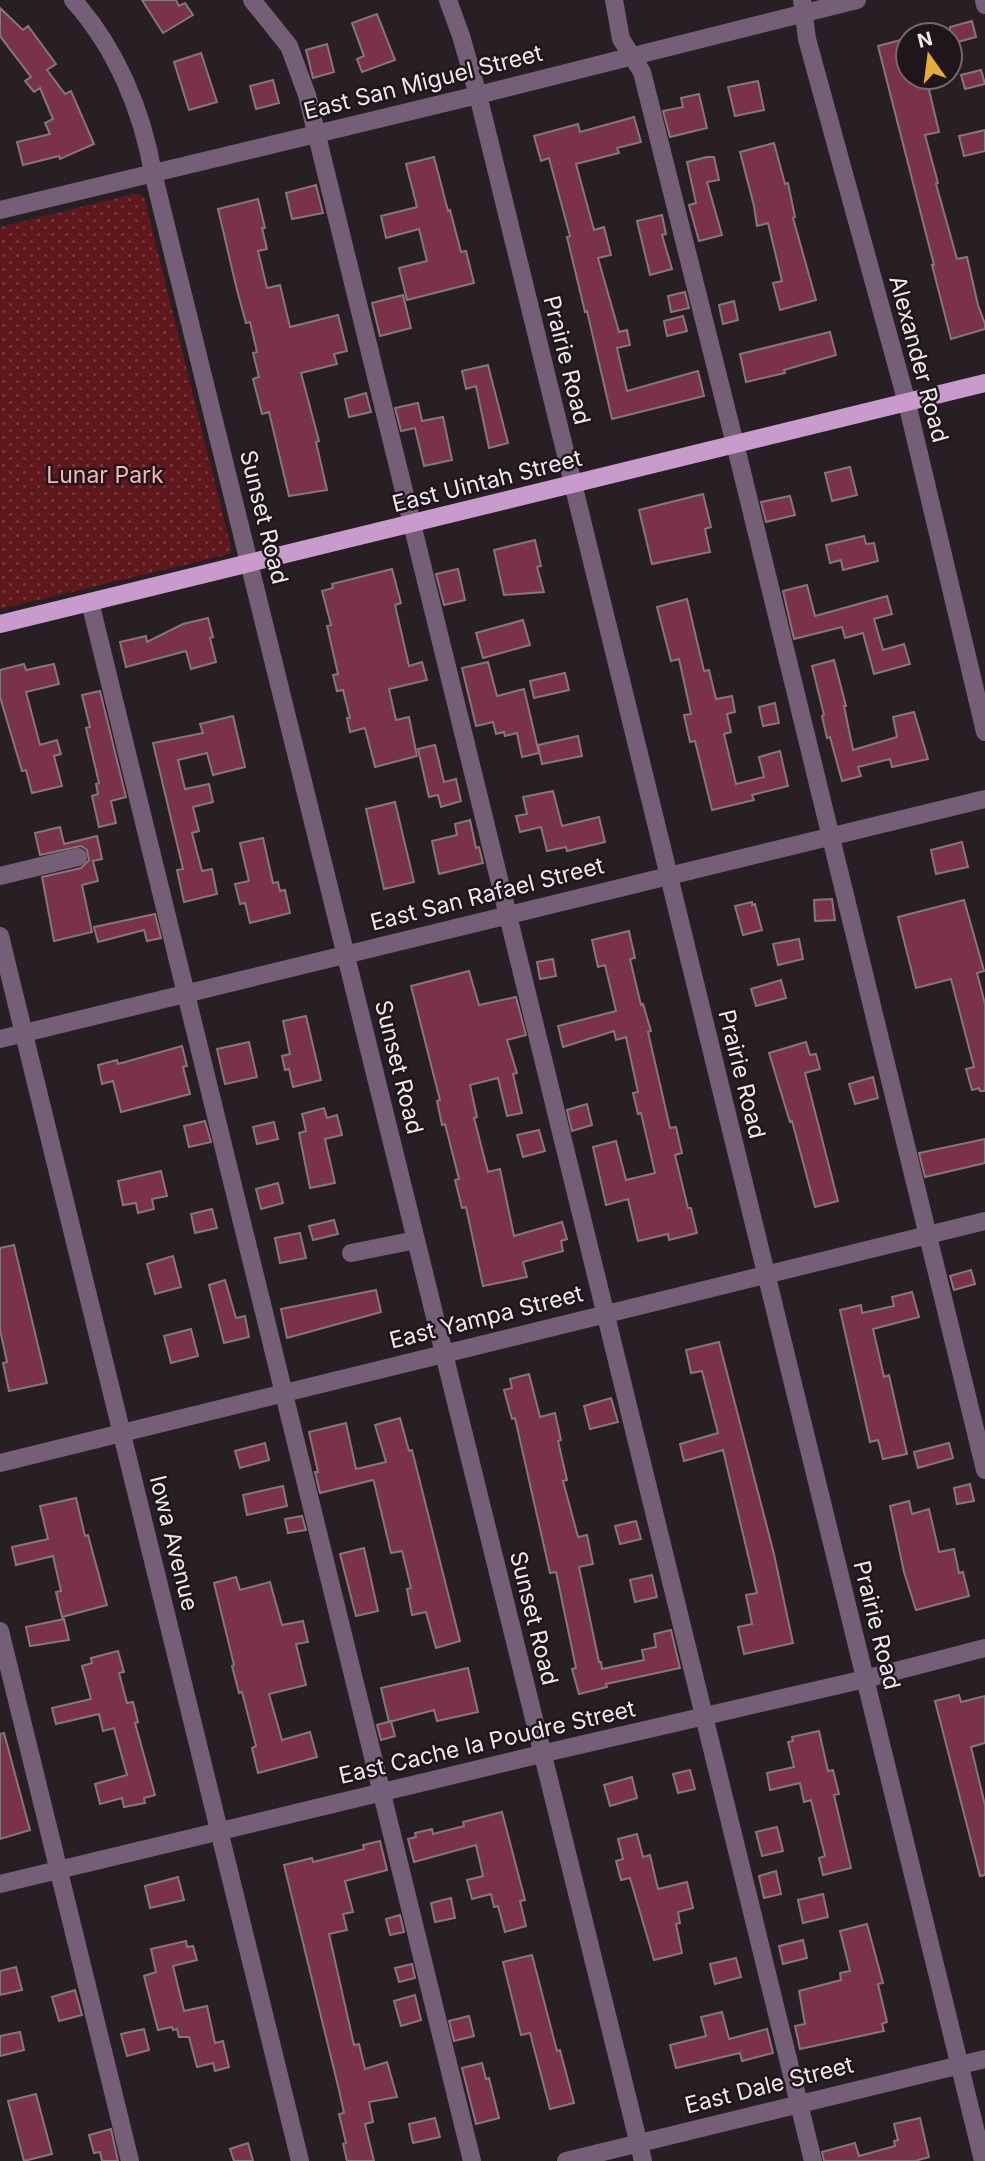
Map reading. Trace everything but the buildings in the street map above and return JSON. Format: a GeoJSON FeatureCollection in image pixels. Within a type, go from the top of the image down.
{"type":"FeatureCollection","features":[{"type":"Feature","properties":{"kind":"main road","name":"East Uintah Street"},"geometry":{"type":"LineString","coordinates":[[0,624],[985,383]]}},
{"type":"Feature","properties":{"kind":"street","name":"Sunset Road"},"geometry":{"type":"LineString","coordinates":[[73,0],[104,40],[133,99],[149,147],[153,173],[643,2161]]}},
{"type":"Feature","properties":{"kind":"street"},"geometry":{"type":"LineString","coordinates":[[252,0],[289,46],[307,95],[813,2161]]}},
{"type":"Feature","properties":{"kind":"street","name":"Prairie Road"},"geometry":{"type":"LineString","coordinates":[[448,0],[478,95],[983,2161]]}},
{"type":"Feature","properties":{"kind":"street"},"geometry":{"type":"LineString","coordinates":[[614,0],[621,39],[642,72],[985,1470]]}},
{"type":"Feature","properties":{"kind":"street","name":"East San Miguel Street"},"geometry":{"type":"LineString","coordinates":[[0,210],[478,95],[631,56],[803,6],[857,0]]}},
{"type":"Feature","properties":{"kind":"street","name":"Alexander Road"},"geometry":{"type":"LineString","coordinates":[[803,6],[807,39],[907,403],[985,732]]}},
{"type":"Feature","properties":{"kind":"street"},"geometry":{"type":"LineString","coordinates":[[90,602],[472,2161]]}},
{"type":"Feature","properties":{"kind":"street","name":"East San Rafael Street"},"geometry":{"type":"LineString","coordinates":[[0,1039],[985,799]]}},
{"type":"Feature","properties":{"kind":"street"},"geometry":{"type":"LineString","coordinates":[[0,876],[78,857]]}},
{"type":"Feature","properties":{"kind":"street","name":"Iowa Avenue"},"geometry":{"type":"LineString","coordinates":[[0,936],[300,2161]]}},
{"type":"Feature","properties":{"kind":"street","name":"East Yampa Street"},"geometry":{"type":"LineString","coordinates":[[0,1463],[985,1221]]}},
{"type":"Feature","properties":{"kind":"street"},"geometry":{"type":"LineString","coordinates":[[351,1253],[416,1240]]}},
{"type":"Feature","properties":{"kind":"street"},"geometry":{"type":"LineString","coordinates":[[0,1631],[130,2161]]}},
{"type":"Feature","properties":{"kind":"street","name":"East Cache la Poudre Street"},"geometry":{"type":"LineString","coordinates":[[0,1884],[865,1679],[985,1648]]}},
{"type":"Feature","properties":{"kind":"street","name":"East Dale Street"},"geometry":{"type":"LineString","coordinates":[[566,2161],[985,2059]]}},
{"type":"Feature","properties":{"kind":"green space","name":"Lunar Park"},"geometry":{"type":"Polygon","coordinates":[[[134,194],[144,197],[232,552],[0,609],[0,227],[134,194]]]}}]}
